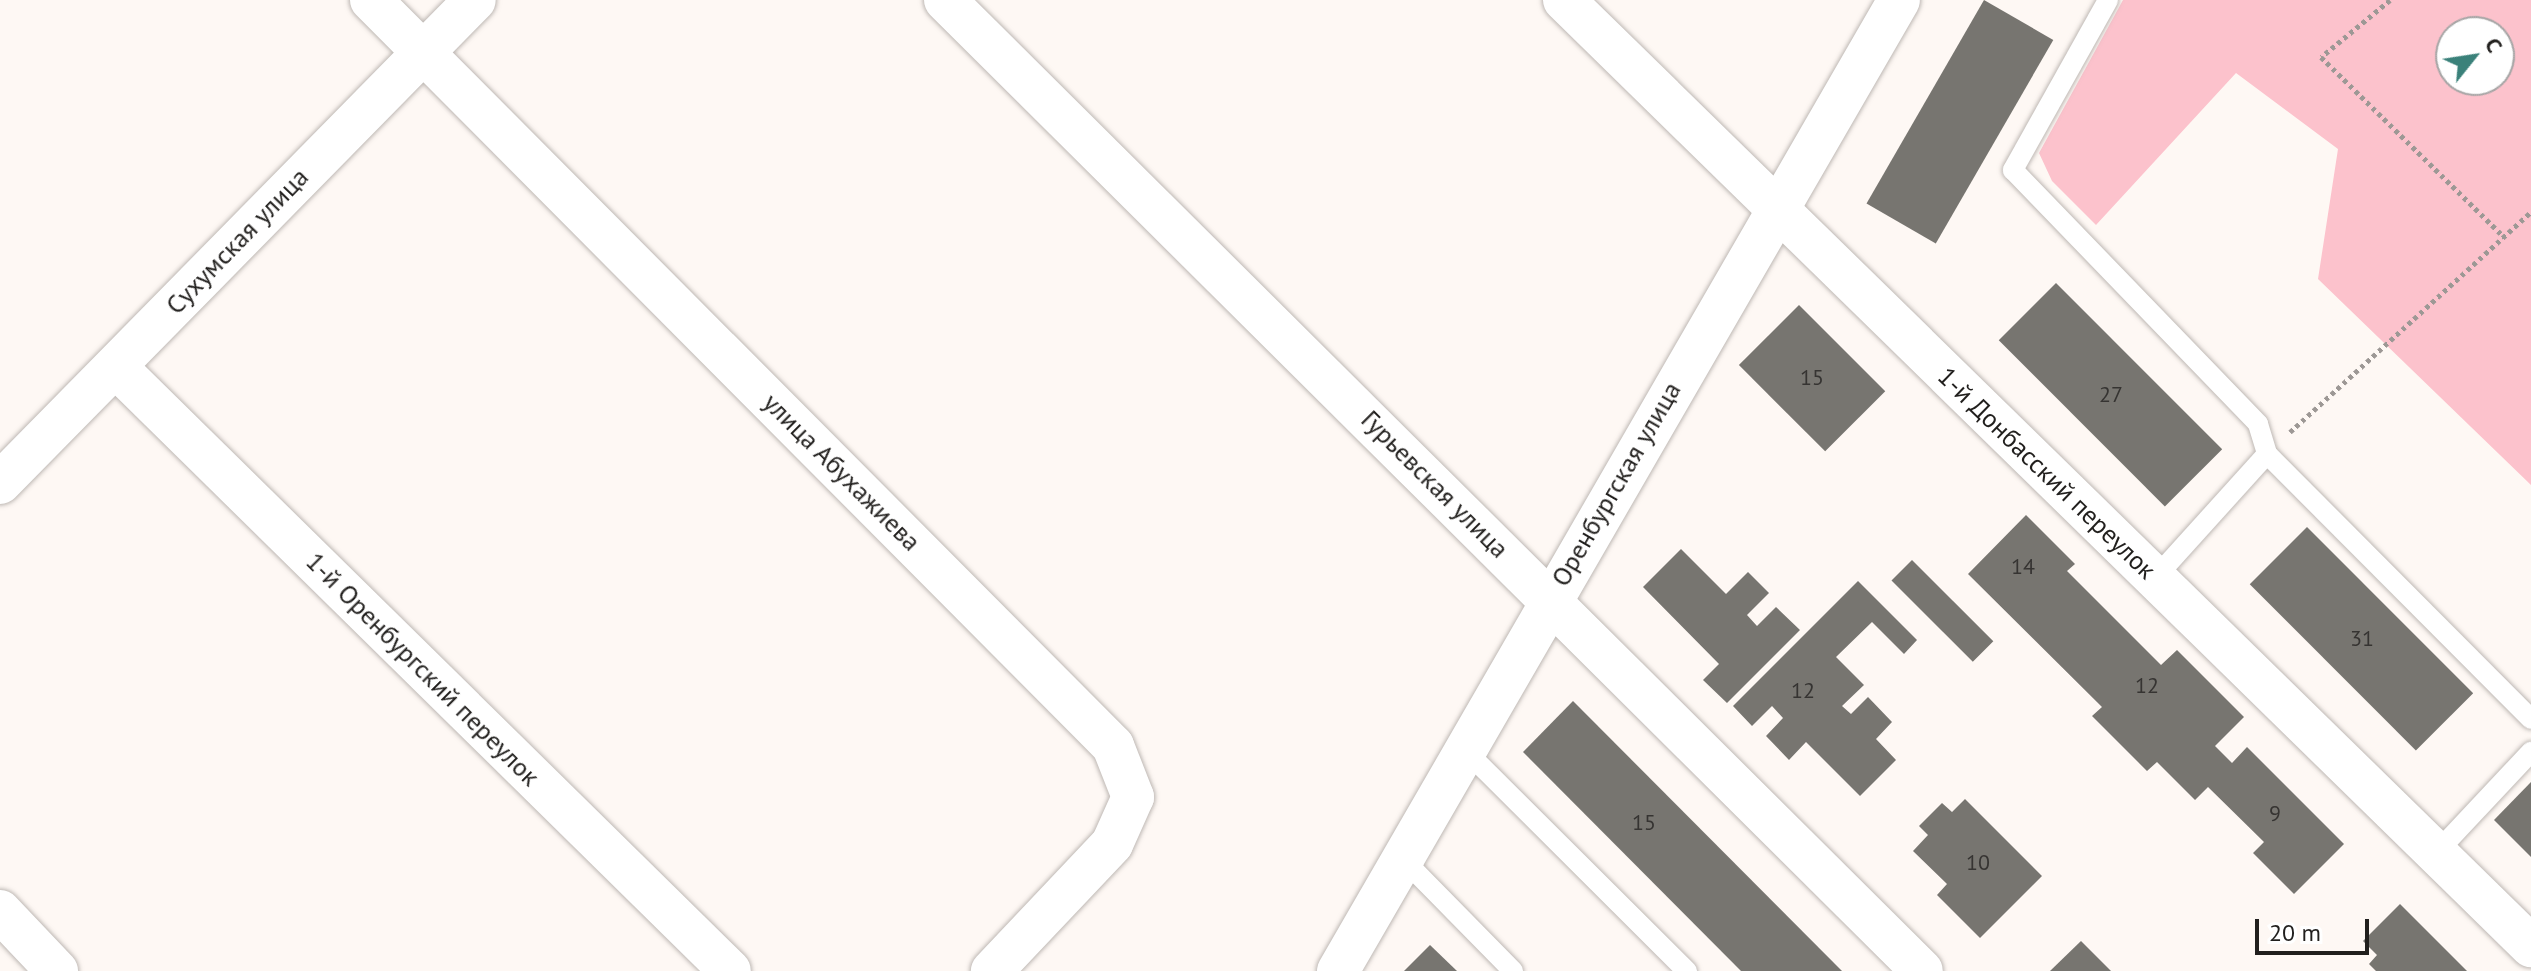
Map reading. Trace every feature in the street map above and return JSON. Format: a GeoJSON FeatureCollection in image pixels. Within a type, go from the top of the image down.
{"type":"FeatureCollection","features":[{"type":"Feature","properties":{"kind":"street","name":"улица Абухажиева"},"geometry":{"type":"LineString","coordinates":[[371,0],[1113,746],[1133,797],[1112,844],[992,971]]}},
{"type":"Feature","properties":{"kind":"street","name":"Сухумская улица"},"geometry":{"type":"LineString","coordinates":[[0,483],[422,50],[475,0]]}},
{"type":"Feature","properties":{"kind":"street","name":"Гурьевская улица"},"geometry":{"type":"LineString","coordinates":[[945,0],[1550,597],[1922,971]]}},
{"type":"Feature","properties":{"kind":"street","name":"1-й Донбасский переулок"},"geometry":{"type":"LineString","coordinates":[[1564,0],[2531,946]]}},
{"type":"Feature","properties":{"kind":"street","name":"Оренбургская улица"},"geometry":{"type":"LineString","coordinates":[[1338,971],[1550,597],[1899,0]]}},
{"type":"Feature","properties":{"kind":"street","name":"1-й Оренбургский переулок"},"geometry":{"type":"LineString","coordinates":[[116,367],[730,971]]}},
{"type":"Feature","properties":{"kind":"street"},"geometry":{"type":"LineString","coordinates":[[0,911],[57,971]]}},
{"type":"Feature","properties":{"kind":"lane"},"geometry":{"type":"LineString","coordinates":[[2108,0],[2013,170],[2258,424],[2267,454],[2531,719]]}},
{"type":"Feature","properties":{"kind":"lane"},"geometry":{"type":"LineString","coordinates":[[2155,578],[2267,454]]}},
{"type":"Feature","properties":{"kind":"lane"},"geometry":{"type":"LineString","coordinates":[[1464,749],[1687,971]]}},
{"type":"Feature","properties":{"kind":"lane"},"geometry":{"type":"LineString","coordinates":[[2436,853],[2531,752]]}},
{"type":"Feature","properties":{"kind":"lane"},"geometry":{"type":"LineString","coordinates":[[1403,859],[1513,971]]}},
{"type":"Feature","properties":{"kind":"path"},"geometry":{"type":"LineString","coordinates":[[2390,0],[2321,57],[2504,237]]}},
{"type":"Feature","properties":{"kind":"path"},"geometry":{"type":"LineString","coordinates":[[2267,454],[2531,212]]}},
{"type":"Feature","properties":{"kind":"shaded area"},"geometry":{"type":"Polygon","coordinates":[[[2123,0],[2531,0],[2531,485],[2318,279],[2338,149],[2236,73],[2096,225],[2052,181],[2039,153],[2123,0]]]}},
{"type":"Feature","properties":{"kind":"building"},"geometry":{"type":"Polygon","coordinates":[[[1984,0],[2053,40],[1936,244],[1866,204],[1984,0]]]}},
{"type":"Feature","properties":{"kind":"building"},"geometry":{"type":"Polygon","coordinates":[[[2056,283],[2222,449],[2165,506],[1999,340],[2056,283]]]}},
{"type":"Feature","properties":{"kind":"building"},"geometry":{"type":"Polygon","coordinates":[[[1799,305],[1885,391],[1825,451],[1739,365],[1799,305]]]}},
{"type":"Feature","properties":{"kind":"building"},"geometry":{"type":"Polygon","coordinates":[[[2026,515],[2075,564],[2067,571],[2161,665],[2177,650],[2244,717],[2215,746],[2232,763],[2247,747],[2344,844],[2294,894],[2253,853],[2264,842],[2208,787],[2195,800],[2157,762],[2147,771],[2092,716],[2102,707],[1968,574],[2026,515]]]}},
{"type":"Feature","properties":{"kind":"building"},"geometry":{"type":"Polygon","coordinates":[[[2307,527],[2473,693],[2416,750],[2250,584],[2307,527]]]}},
{"type":"Feature","properties":{"kind":"building"},"geometry":{"type":"Polygon","coordinates":[[[1681,549],[1726,594],[1748,572],[1769,593],[1747,615],[1757,626],[1776,607],[1800,630],[1727,703],[1703,680],[1719,664],[1643,587],[1681,549]]]}},
{"type":"Feature","properties":{"kind":"building"},"geometry":{"type":"Polygon","coordinates":[[[1912,560],[1993,641],[1973,662],[1891,581],[1912,560]]]}},
{"type":"Feature","properties":{"kind":"building"},"geometry":{"type":"Polygon","coordinates":[[[1858,581],[1917,640],[1904,654],[1872,622],[1836,657],[1864,685],[1842,706],[1851,714],[1868,697],[1892,722],[1876,739],[1896,760],[1860,796],[1806,742],[1789,760],[1766,736],[1783,718],[1772,706],[1752,726],[1733,706],[1858,581]]]}},
{"type":"Feature","properties":{"kind":"building"},"geometry":{"type":"Polygon","coordinates":[[[1573,701],[1842,971],[1741,971],[1523,752],[1573,701]]]}},
{"type":"Feature","properties":{"kind":"building"},"geometry":{"type":"Polygon","coordinates":[[[2531,782],[2531,857],[2494,820],[2531,782]]]}},
{"type":"Feature","properties":{"kind":"building"},"geometry":{"type":"Polygon","coordinates":[[[1965,799],[2042,876],[1980,938],[1937,895],[1947,884],[1913,851],[1928,835],[1919,826],[1942,803],[1952,812],[1965,799]]]}},
{"type":"Feature","properties":{"kind":"building"},"geometry":{"type":"Polygon","coordinates":[[[2400,904],[2467,971],[2376,971],[2369,964],[2377,955],[2363,941],[2400,904]]]}},
{"type":"Feature","properties":{"kind":"building"},"geometry":{"type":"Polygon","coordinates":[[[2081,941],[2111,971],[2050,971],[2081,941]]]}},
{"type":"Feature","properties":{"kind":"building"},"geometry":{"type":"Polygon","coordinates":[[[1430,945],[1457,971],[1404,971],[1430,945]]]}}]}
